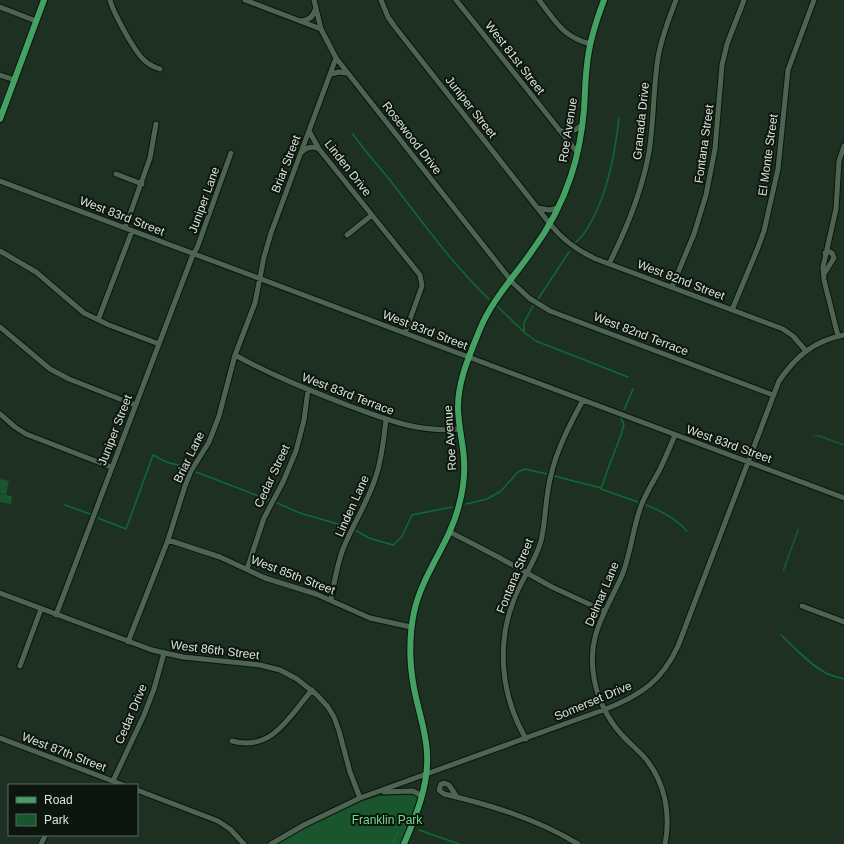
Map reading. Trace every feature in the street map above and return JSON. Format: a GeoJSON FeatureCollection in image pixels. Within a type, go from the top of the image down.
{"type":"FeatureCollection","features":[{"type":"Feature","properties":{"kind":"main road"},"geometry":{"type":"LineString","coordinates":[[0,119],[44,0]]}},
{"type":"Feature","properties":{"kind":"main road","name":"Roe Avenue"},"geometry":{"type":"LineString","coordinates":[[404,844],[422,796],[428,755],[425,734],[414,690],[410,660],[411,627],[425,577],[450,532],[459,505],[464,472],[458,416],[459,395],[462,378],[469,357],[489,310],[550,224],[570,177],[582,125],[586,66],[590,44],[604,0]]}},
{"type":"Feature","properties":{"kind":"street"},"geometry":{"type":"LineString","coordinates":[[110,0],[115,14],[141,56],[151,65],[160,69]]}},
{"type":"Feature","properties":{"kind":"street"},"geometry":{"type":"LineString","coordinates":[[245,0],[321,29]]}},
{"type":"Feature","properties":{"kind":"street","name":"Rosewood Drive"},"geometry":{"type":"LineString","coordinates":[[314,0],[321,29],[336,58],[510,279]]}},
{"type":"Feature","properties":{"kind":"street","name":"Juniper Street"},"geometry":{"type":"LineString","coordinates":[[381,0],[388,17],[395,27],[550,224]]}},
{"type":"Feature","properties":{"kind":"street","name":"West 81st Street"},"geometry":{"type":"LineString","coordinates":[[456,0],[577,152]]}},
{"type":"Feature","properties":{"kind":"street"},"geometry":{"type":"LineString","coordinates":[[539,0],[565,33],[575,39],[590,44]]}},
{"type":"Feature","properties":{"kind":"street","name":"Granada Drive"},"geometry":{"type":"LineString","coordinates":[[609,264],[626,228],[641,186],[652,130],[658,57],[665,29],[676,0]]}},
{"type":"Feature","properties":{"kind":"street","name":"Fontana Street"},"geometry":{"type":"LineString","coordinates":[[672,287],[694,234],[706,195],[715,149],[722,65],[727,44],[744,0]]}},
{"type":"Feature","properties":{"kind":"street","name":"El Monte Street"},"geometry":{"type":"LineString","coordinates":[[732,310],[766,224],[774,193],[779,161],[788,70],[814,0]]}},
{"type":"Feature","properties":{"kind":"street"},"geometry":{"type":"LineString","coordinates":[[0,7],[36,21]]}},
{"type":"Feature","properties":{"kind":"street"},"geometry":{"type":"LineString","coordinates":[[300,21],[309,18],[315,9]]}},
{"type":"Feature","properties":{"kind":"street","name":"Briar Street"},"geometry":{"type":"LineString","coordinates":[[260,279],[271,233],[336,58]]}},
{"type":"Feature","properties":{"kind":"street"},"geometry":{"type":"LineString","coordinates":[[331,74],[339,72],[348,73]]}},
{"type":"Feature","properties":{"kind":"street"},"geometry":{"type":"LineString","coordinates":[[0,75],[15,80]]}},
{"type":"Feature","properties":{"kind":"street"},"geometry":{"type":"LineString","coordinates":[[125,228],[142,184],[150,158],[156,124]]}},
{"type":"Feature","properties":{"kind":"street"},"geometry":{"type":"LineString","coordinates":[[558,129],[563,132],[570,132],[582,125]]}},
{"type":"Feature","properties":{"kind":"street","name":"Linden Drive"},"geometry":{"type":"LineString","coordinates":[[309,131],[319,149],[416,270],[422,281],[422,286],[405,333]]}},
{"type":"Feature","properties":{"kind":"street"},"geometry":{"type":"LineString","coordinates":[[841,336],[823,267],[836,209],[841,173],[839,161],[844,146]]}},
{"type":"Feature","properties":{"kind":"street"},"geometry":{"type":"LineString","coordinates":[[301,152],[310,147],[319,149]]}},
{"type":"Feature","properties":{"kind":"street","name":"Juniper Lane"},"geometry":{"type":"LineString","coordinates":[[194,254],[214,205],[231,153]]}},
{"type":"Feature","properties":{"kind":"street"},"geometry":{"type":"LineString","coordinates":[[116,174],[142,184]]}},
{"type":"Feature","properties":{"kind":"street","name":"West 83rd Street"},"geometry":{"type":"LineString","coordinates":[[0,181],[844,498]]}},
{"type":"Feature","properties":{"kind":"street"},"geometry":{"type":"LineString","coordinates":[[538,208],[549,210],[558,208]]}},
{"type":"Feature","properties":{"kind":"street"},"geometry":{"type":"LineString","coordinates":[[347,235],[372,215]]}},
{"type":"Feature","properties":{"kind":"street","name":"West 82nd Street"},"geometry":{"type":"LineString","coordinates":[[550,224],[568,242],[590,256],[786,331],[797,340],[806,351]]}},
{"type":"Feature","properties":{"kind":"street"},"geometry":{"type":"LineString","coordinates":[[98,320],[132,231]]}},
{"type":"Feature","properties":{"kind":"street"},"geometry":{"type":"LineString","coordinates":[[0,251],[36,272],[75,306],[98,320],[159,344]]}},
{"type":"Feature","properties":{"kind":"street"},"geometry":{"type":"LineString","coordinates":[[824,274],[834,258],[832,253],[825,253]]}},
{"type":"Feature","properties":{"kind":"street","name":"Juniper Street"},"geometry":{"type":"LineString","coordinates":[[56,615],[111,467],[194,254]]}},
{"type":"Feature","properties":{"kind":"street","name":"Briar Lane"},"geometry":{"type":"LineString","coordinates":[[128,642],[168,540],[185,486],[208,442],[219,416],[235,355],[255,303],[260,279]]}},
{"type":"Feature","properties":{"kind":"street","name":"West 82nd Terrace"},"geometry":{"type":"LineString","coordinates":[[510,279],[529,298],[550,310],[773,395]]}},
{"type":"Feature","properties":{"kind":"street"},"geometry":{"type":"LineString","coordinates":[[0,327],[50,369],[69,379],[135,405]]}},
{"type":"Feature","properties":{"kind":"street","name":"Somerset Drive"},"geometry":{"type":"LineString","coordinates":[[271,844],[304,825],[360,798],[606,710],[624,702],[644,690],[661,675],[673,658],[779,381],[785,372],[814,345],[841,336]]}},
{"type":"Feature","properties":{"kind":"street","name":"West 83rd Terrace"},"geometry":{"type":"LineString","coordinates":[[235,355],[308,390],[409,427],[446,430],[460,429]]}},
{"type":"Feature","properties":{"kind":"street","name":"Cedar Street"},"geometry":{"type":"LineString","coordinates":[[247,569],[264,518],[296,451],[304,420],[308,390]]}},
{"type":"Feature","properties":{"kind":"street","name":"Fontana Street"},"geometry":{"type":"LineString","coordinates":[[526,739],[518,724],[504,677],[503,651],[507,621],[517,591],[537,553],[541,539],[548,486],[554,464],[566,431],[582,400]]}},
{"type":"Feature","properties":{"kind":"street"},"geometry":{"type":"LineString","coordinates":[[0,414],[26,434],[111,467]]}},
{"type":"Feature","properties":{"kind":"street","name":"Linden Lane"},"geometry":{"type":"LineString","coordinates":[[331,600],[337,569],[343,549],[377,476],[383,446],[386,419]]}},
{"type":"Feature","properties":{"kind":"street","name":"Delmar Lane"},"geometry":{"type":"LineString","coordinates":[[665,844],[667,814],[658,780],[646,759],[613,723],[598,694],[592,664],[595,637],[599,623],[623,571],[641,506],[675,435]]}},
{"type":"Feature","properties":{"kind":"street"},"geometry":{"type":"LineString","coordinates":[[450,532],[568,595],[604,611]]}},
{"type":"Feature","properties":{"kind":"street","name":"West 85th Street"},"geometry":{"type":"LineString","coordinates":[[168,540],[212,554],[265,578],[303,589],[370,618],[411,627]]}},
{"type":"Feature","properties":{"kind":"street","name":"West 86th Street"},"geometry":{"type":"LineString","coordinates":[[0,593],[128,642],[164,653],[190,658],[270,667],[280,670],[297,679],[312,690],[324,702],[334,717],[350,772],[360,798]]}},
{"type":"Feature","properties":{"kind":"street"},"geometry":{"type":"LineString","coordinates":[[802,606],[844,622]]}},
{"type":"Feature","properties":{"kind":"street"},"geometry":{"type":"LineString","coordinates":[[20,666],[41,609]]}},
{"type":"Feature","properties":{"kind":"street","name":"Cedar Drive"},"geometry":{"type":"LineString","coordinates":[[113,781],[144,715],[154,689],[164,653]]}},
{"type":"Feature","properties":{"kind":"street"},"geometry":{"type":"LineString","coordinates":[[232,741],[241,743],[255,743],[270,736],[283,726],[312,690]]}},
{"type":"Feature","properties":{"kind":"street","name":"West 87th Street"},"geometry":{"type":"LineString","coordinates":[[1,741],[120,784]]}},
{"type":"Feature","properties":{"kind":"street"},"geometry":{"type":"LineString","coordinates":[[138,790],[218,821],[230,828],[244,844]]}},
{"type":"Feature","properties":{"kind":"street"},"geometry":{"type":"LineString","coordinates":[[377,792],[413,791],[422,796]]}},
{"type":"Feature","properties":{"kind":"street"},"geometry":{"type":"LineString","coordinates":[[456,797],[489,805],[524,818],[558,833],[578,844]]}},
{"type":"Feature","properties":{"kind":"street"},"geometry":{"type":"LineString","coordinates":[[41,844],[45,836]]}},
{"type":"Feature","properties":{"kind":"green space"},"geometry":{"type":"Polygon","coordinates":[[[814,435],[819,435],[844,444],[844,446],[817,436],[813,439],[814,435]]]}},
{"type":"Feature","properties":{"kind":"green space"},"geometry":{"type":"Polygon","coordinates":[[[0,479],[9,481],[6,495],[0,493],[0,479]]]}},
{"type":"Feature","properties":{"kind":"green space"},"geometry":{"type":"Polygon","coordinates":[[[0,494],[12,496],[11,504],[0,502],[0,494]]]}},
{"type":"Feature","properties":{"kind":"green space"},"geometry":{"type":"Polygon","coordinates":[[[798,528],[799,530],[784,571],[782,571],[798,528]]]}},
{"type":"Feature","properties":{"kind":"green space","name":"Franklin Park"},"geometry":{"type":"Polygon","coordinates":[[[412,794],[418,798],[414,810],[415,817],[404,844],[271,844],[343,806],[379,796],[412,794]]]}},
{"type":"Feature","properties":{"kind":"waterway"},"geometry":{"type":"LineString","coordinates":[[575,243],[583,235],[592,220],[604,192],[612,162],[619,118]]}},
{"type":"Feature","properties":{"kind":"waterway"},"geometry":{"type":"LineString","coordinates":[[353,134],[427,229],[463,272],[489,299]]}},
{"type":"Feature","properties":{"kind":"waterway"},"geometry":{"type":"LineString","coordinates":[[538,299],[569,252]]}},
{"type":"Feature","properties":{"kind":"waterway"},"geometry":{"type":"LineString","coordinates":[[497,306],[525,333],[536,341],[628,377]]}},
{"type":"Feature","properties":{"kind":"waterway"},"geometry":{"type":"LineString","coordinates":[[524,331],[524,323],[533,306]]}},
{"type":"Feature","properties":{"kind":"waterway"},"geometry":{"type":"LineString","coordinates":[[624,410],[633,389]]}},
{"type":"Feature","properties":{"kind":"waterway"},"geometry":{"type":"LineString","coordinates":[[621,419],[624,424],[621,435],[601,489],[638,502]]}},
{"type":"Feature","properties":{"kind":"waterway"},"geometry":{"type":"LineString","coordinates":[[98,518],[126,529],[153,455],[166,462],[189,468]]}},
{"type":"Feature","properties":{"kind":"waterway"},"geometry":{"type":"LineString","coordinates":[[466,504],[487,499],[501,491],[518,472],[525,469],[547,474]]}},
{"type":"Feature","properties":{"kind":"waterway"},"geometry":{"type":"LineString","coordinates":[[196,472],[269,500]]}},
{"type":"Feature","properties":{"kind":"waterway"},"geometry":{"type":"LineString","coordinates":[[554,476],[601,488]]}},
{"type":"Feature","properties":{"kind":"waterway"},"geometry":{"type":"LineString","coordinates":[[277,503],[300,513],[348,527]]}},
{"type":"Feature","properties":{"kind":"waterway"},"geometry":{"type":"LineString","coordinates":[[65,505],[90,514]]}},
{"type":"Feature","properties":{"kind":"waterway"},"geometry":{"type":"LineString","coordinates":[[646,505],[668,515],[687,531]]}},
{"type":"Feature","properties":{"kind":"waterway"},"geometry":{"type":"LineString","coordinates":[[355,530],[369,538],[393,545],[401,538],[412,515],[452,507]]}},
{"type":"Feature","properties":{"kind":"waterway"},"geometry":{"type":"LineString","coordinates":[[781,635],[802,656],[814,665],[830,675],[844,679]]}},
{"type":"Feature","properties":{"kind":"waterway"},"geometry":{"type":"LineString","coordinates":[[419,830],[459,844]]}},
{"type":"Feature","properties":{"kind":"waterway"},"geometry":{"type":"LineString","coordinates":[[392,844],[398,831]]}}]}
